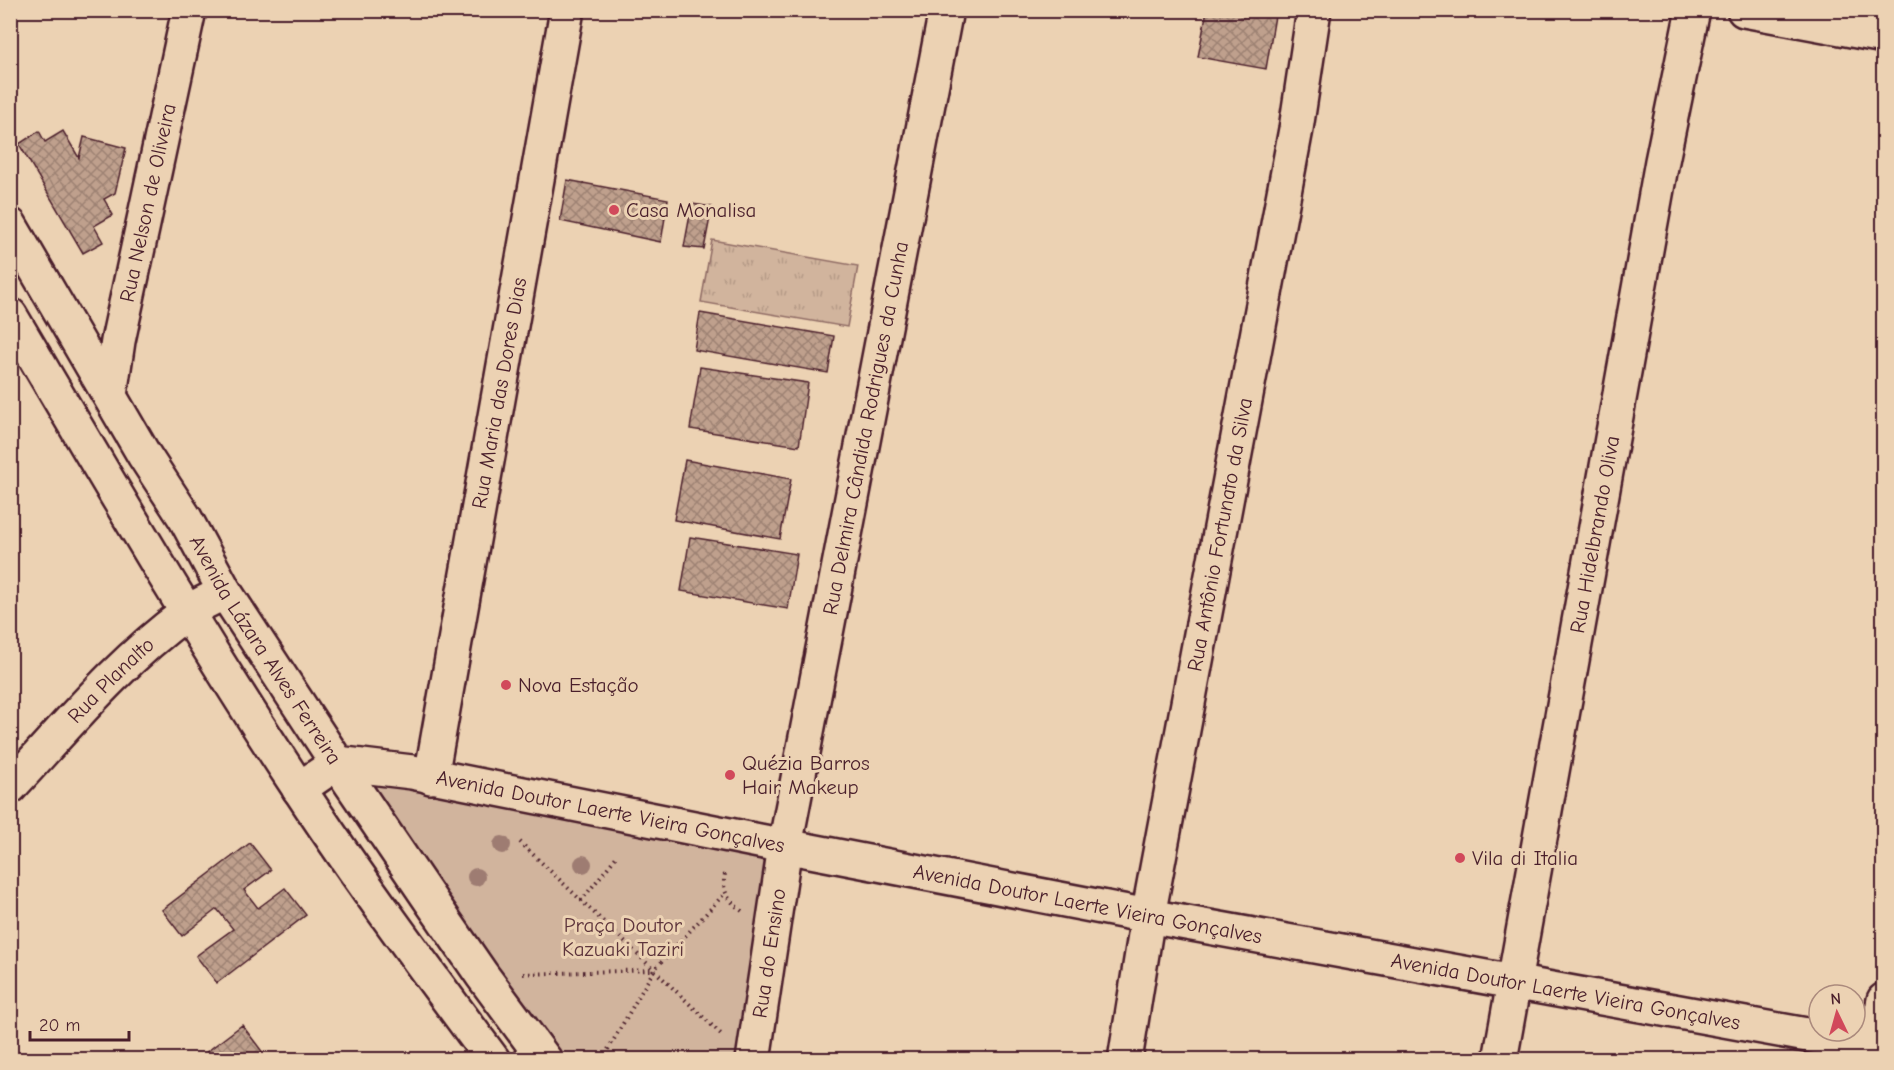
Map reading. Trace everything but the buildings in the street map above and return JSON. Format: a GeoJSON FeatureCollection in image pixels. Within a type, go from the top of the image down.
{"type":"FeatureCollection","features":[{"type":"Feature","properties":{"kind":"street","name":"Rua Nelson de Oliveira"},"geometry":{"type":"LineString","coordinates":[[110,395],[118,341],[189,10]]}},
{"type":"Feature","properties":{"kind":"street","name":"Rua Maria das Dores Dias"},"geometry":{"type":"LineString","coordinates":[[431,777],[567,10]]}},
{"type":"Feature","properties":{"kind":"street","name":"Rua Delmira Cândida Rodrigues da Cunha"},"geometry":{"type":"LineString","coordinates":[[785,846],[946,10]]}},
{"type":"Feature","properties":{"kind":"street","name":"Rua Antônio Fortunato da Silva"},"geometry":{"type":"LineString","coordinates":[[1125,1059],[1148,916],[1296,129],[1314,10]]}},
{"type":"Feature","properties":{"kind":"street","name":"Rua Hidelbrando Oliva"},"geometry":{"type":"LineString","coordinates":[[1500,1059],[1662,161],[1693,10]]}},
{"type":"Feature","properties":{"kind":"street"},"geometry":{"type":"LineString","coordinates":[[1744,10],[1884,36]]}},
{"type":"Feature","properties":{"kind":"street","name":"Avenida Lázara Alves Ferreira"},"geometry":{"type":"LineString","coordinates":[[10,225],[144,455],[185,518],[225,592],[337,763],[482,975],[545,1059]]}},
{"type":"Feature","properties":{"kind":"street"},"geometry":{"type":"LineString","coordinates":[[10,315],[187,612],[299,789],[382,910],[492,1059]]}},
{"type":"Feature","properties":{"kind":"street","name":"Rua Planalto"},"geometry":{"type":"LineString","coordinates":[[10,787],[104,685],[155,638],[187,612],[225,592]]}},
{"type":"Feature","properties":{"kind":"street","name":"Avenida Doutor Laerte Vieira Gonçalves"},"geometry":{"type":"LineString","coordinates":[[337,763],[412,772],[1148,916],[1514,982],[1877,1052]]}},
{"type":"Feature","properties":{"kind":"street"},"geometry":{"type":"LineString","coordinates":[[299,789],[337,763]]}},
{"type":"Feature","properties":{"kind":"street","name":"Rua do Ensino"},"geometry":{"type":"LineString","coordinates":[[742,1052],[785,846]]}},
{"type":"Feature","properties":{"kind":"street"},"geometry":{"type":"LineString","coordinates":[[1877,1052],[1884,1000]]}},
{"type":"Feature","properties":{"kind":"path"},"geometry":{"type":"LineString","coordinates":[[520,842],[742,1052]]}},
{"type":"Feature","properties":{"kind":"path"},"geometry":{"type":"LineString","coordinates":[[581,901],[616,857]]}},
{"type":"Feature","properties":{"kind":"path"},"geometry":{"type":"LineString","coordinates":[[725,874],[723,884],[725,893],[748,915]]}},
{"type":"Feature","properties":{"kind":"path"},"geometry":{"type":"LineString","coordinates":[[602,1059],[654,970],[725,893]]}},
{"type":"Feature","properties":{"kind":"path"},"geometry":{"type":"LineString","coordinates":[[482,975],[654,970]]}},
{"type":"Feature","properties":{"kind":"green space"},"geometry":{"type":"Polygon","coordinates":[[[712,240],[858,266],[847,327],[701,302],[712,240]]]}},
{"type":"Feature","properties":{"kind":"green space","name":"Praça Doutor Kazuaki Taziri"},"geometry":{"type":"Polygon","coordinates":[[[340,757],[785,846],[753,1059],[562,1059],[340,757]]]}},
{"type":"Feature","properties":{"kind":"place","name":"Casa Monalisa"},"geometry":{"type":"Point","coordinates":[614,210]}},
{"type":"Feature","properties":{"kind":"place","name":"Nova Estação"},"geometry":{"type":"Point","coordinates":[506,685]}},
{"type":"Feature","properties":{"kind":"place","name":"Quézia Barros Hair Makeup"},"geometry":{"type":"Point","coordinates":[730,775]}},
{"type":"Feature","properties":{"kind":"place","name":"Vila di Italia"},"geometry":{"type":"Point","coordinates":[1460,858]}}]}
